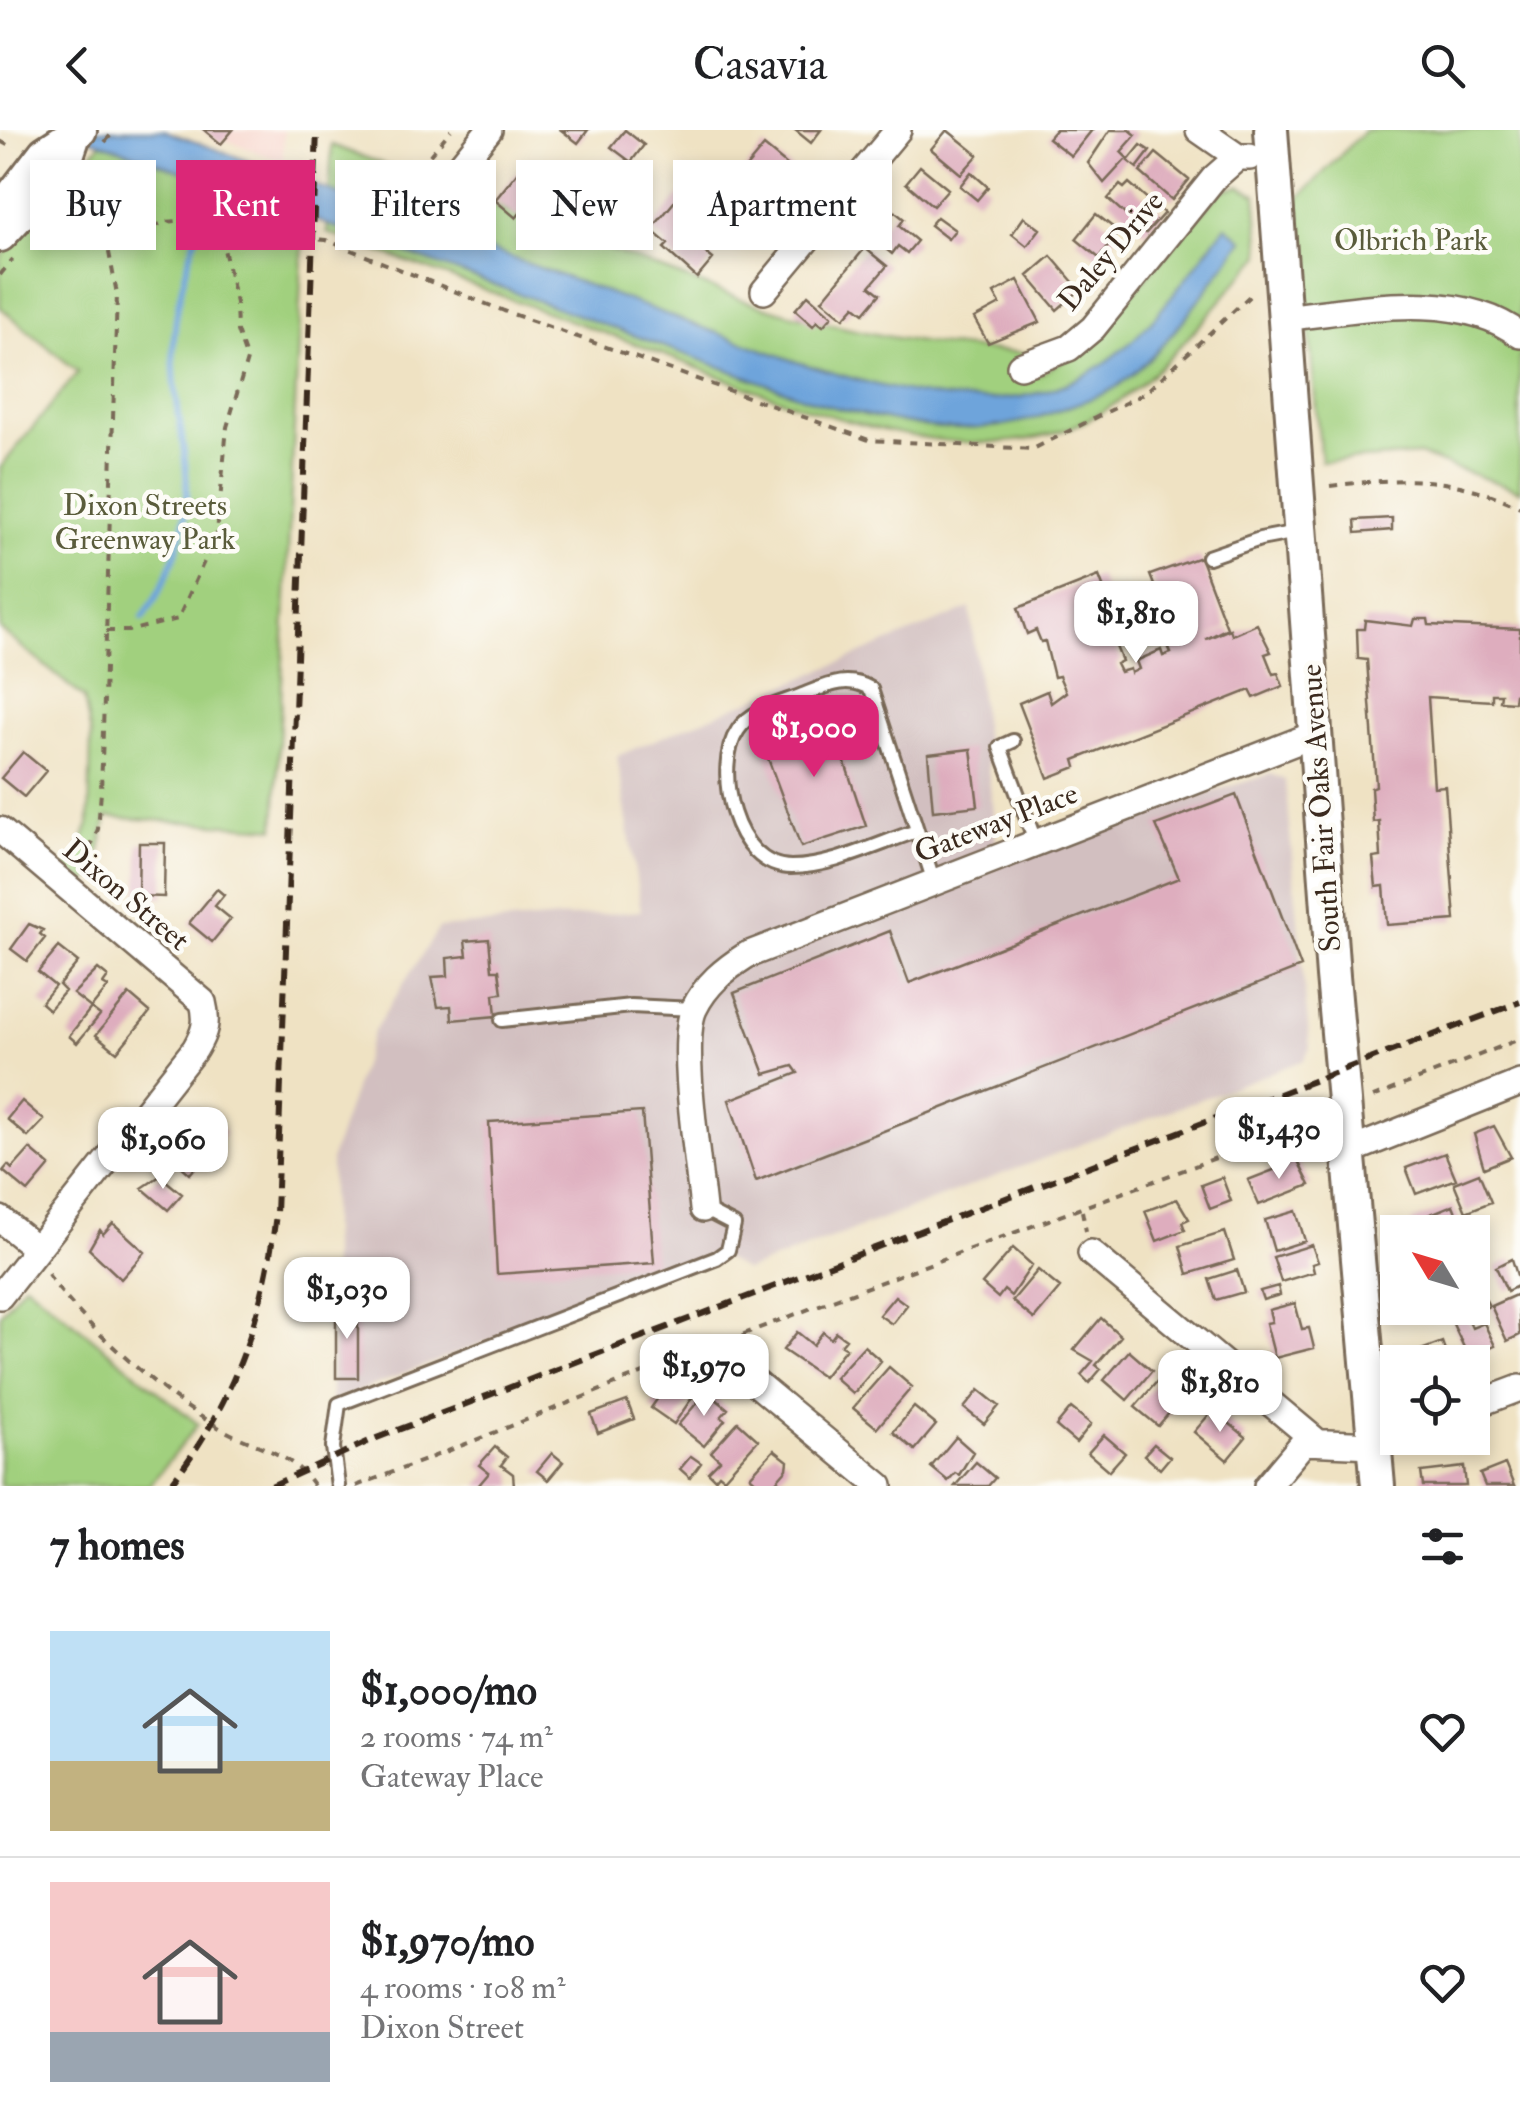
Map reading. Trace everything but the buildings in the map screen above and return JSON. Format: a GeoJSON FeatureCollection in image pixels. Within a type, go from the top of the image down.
{"type":"FeatureCollection","features":[{"type":"Feature","properties":{"kind":"street"},"geometry":{"type":"LineString","coordinates":[[465,160],[489,130]]}},
{"type":"Feature","properties":{"kind":"street"},"geometry":{"type":"LineString","coordinates":[[764,291],[898,130]]}},
{"type":"Feature","properties":{"kind":"street"},"geometry":{"type":"LineString","coordinates":[[1198,130],[1238,157],[1272,144]]}},
{"type":"Feature","properties":{"kind":"street"},"geometry":{"type":"LineString","coordinates":[[0,212],[45,153],[77,134]]}},
{"type":"Feature","properties":{"kind":"street"},"geometry":{"type":"LineString","coordinates":[[0,235],[63,168],[77,134]]}},
{"type":"Feature","properties":{"kind":"street","name":"South Fair Oaks Avenue"},"geometry":{"type":"LineString","coordinates":[[1272,144],[1346,1108],[1380,1392]]}},
{"type":"Feature","properties":{"kind":"street","name":"Daley Drive"},"geometry":{"type":"LineString","coordinates":[[1020,366],[1069,348],[1094,328],[1214,178],[1238,157]]}},
{"type":"Feature","properties":{"kind":"street"},"geometry":{"type":"LineString","coordinates":[[1284,318],[1461,306],[1495,318],[1520,334]]}},
{"type":"Feature","properties":{"kind":"street","name":"Gateway Place"},"geometry":{"type":"LineString","coordinates":[[701,998],[747,955],[1316,734]]}},
{"type":"Feature","properties":{"kind":"street","name":"Dixon Street"},"geometry":{"type":"LineString","coordinates":[[0,830],[203,1002],[206,1011],[205,1032],[195,1049],[36,1248]]}},
{"type":"Feature","properties":{"kind":"street"},"geometry":{"type":"LineString","coordinates":[[701,998],[688,1031],[703,1210]]}},
{"type":"Feature","properties":{"kind":"street"},"geometry":{"type":"LineString","coordinates":[[1350,1151],[1520,1083]]}},
{"type":"Feature","properties":{"kind":"street"},"geometry":{"type":"LineString","coordinates":[[0,1218],[36,1248],[0,1296]]}},
{"type":"Feature","properties":{"kind":"street"},"geometry":{"type":"LineString","coordinates":[[1091,1253],[1315,1440]]}},
{"type":"Feature","properties":{"kind":"street"},"geometry":{"type":"LineString","coordinates":[[752,1380],[880,1486]]}},
{"type":"Feature","properties":{"kind":"street"},"geometry":{"type":"LineString","coordinates":[[1490,1399],[1520,1388]]}},
{"type":"Feature","properties":{"kind":"street"},"geometry":{"type":"LineString","coordinates":[[1267,1486],[1304,1442],[1380,1440]]}},
{"type":"Feature","properties":{"kind":"street","name":"South Fair Oaks Avenue"},"geometry":{"type":"LineString","coordinates":[[1378,1486],[1383,1455]]}},
{"type":"Feature","properties":{"kind":"lane"},"geometry":{"type":"LineString","coordinates":[[1208,556],[1260,538],[1300,532]]}},
{"type":"Feature","properties":{"kind":"lane"},"geometry":{"type":"LineString","coordinates":[[917,831],[814,864],[788,868],[763,858],[746,839],[731,799],[726,764],[740,727],[754,714],[828,685],[861,683],[871,689],[934,882]]}},
{"type":"Feature","properties":{"kind":"lane"},"geometry":{"type":"LineString","coordinates":[[1013,741],[1000,747],[1036,843]]}},
{"type":"Feature","properties":{"kind":"lane"},"geometry":{"type":"LineString","coordinates":[[502,1020],[701,998]]}},
{"type":"Feature","properties":{"kind":"lane"},"geometry":{"type":"LineString","coordinates":[[338,1486],[333,1447],[339,1404],[717,1258],[728,1250],[734,1225],[703,1210]]}},
{"type":"Feature","properties":{"kind":"path"},"geometry":{"type":"LineString","coordinates":[[426,160],[451,130]]}},
{"type":"Feature","properties":{"kind":"path"},"geometry":{"type":"LineString","coordinates":[[0,141],[19,152]]}},
{"type":"Feature","properties":{"kind":"path"},"geometry":{"type":"LineString","coordinates":[[315,239],[326,240],[504,311],[869,440],[1033,449],[1145,394],[1254,292]]}},
{"type":"Feature","properties":{"kind":"path"},"geometry":{"type":"LineString","coordinates":[[68,888],[87,860],[98,829],[117,294],[109,250]]}},
{"type":"Feature","properties":{"kind":"path"},"geometry":{"type":"LineString","coordinates":[[106,631],[128,631],[178,619],[212,550],[227,427],[247,360],[237,331],[236,303],[224,250]]}},
{"type":"Feature","properties":{"kind":"path"},"geometry":{"type":"LineString","coordinates":[[1330,486],[1388,478],[1441,479],[1520,507]]}},
{"type":"Feature","properties":{"kind":"path"},"geometry":{"type":"LineString","coordinates":[[356,1486],[742,1334],[1019,1230],[1082,1212],[1520,1039]]}},
{"type":"Feature","properties":{"kind":"path"},"geometry":{"type":"LineString","coordinates":[[36,1248],[38,1263],[88,1321],[190,1410],[296,1463],[314,1486]]}},
{"type":"Feature","properties":{"kind":"path"},"geometry":{"type":"LineString","coordinates":[[373,1480],[377,1486]]}},
{"type":"Feature","properties":{"kind":"shaded area"},"geometry":{"type":"Polygon","coordinates":[[[200,130],[284,130],[283,160],[200,130]]]}},
{"type":"Feature","properties":{"kind":"shaded area"},"geometry":{"type":"Polygon","coordinates":[[[970,608],[998,857],[1271,774],[1285,780],[1310,1048],[1304,1060],[745,1271],[716,1253],[331,1402],[331,1158],[373,1032],[439,928],[641,911],[617,756],[970,608]]]}},
{"type":"Feature","properties":{"kind":"green space","name":"Olbrich Park"},"geometry":{"type":"Polygon","coordinates":[[[1365,130],[1520,130],[1520,491],[1419,455],[1321,462],[1297,200],[1365,130]]]}},
{"type":"Feature","properties":{"kind":"green space","name":"Dixon Streets Greenway Park"},"geometry":{"type":"Polygon","coordinates":[[[103,141],[154,160],[86,160],[103,141]]]}},
{"type":"Feature","properties":{"kind":"green space"},"geometry":{"type":"Polygon","coordinates":[[[332,145],[372,160],[335,160],[335,236],[327,233],[332,145]]]}},
{"type":"Feature","properties":{"kind":"green space","name":"Dixon Streets Greenway Park"},"geometry":{"type":"Polygon","coordinates":[[[156,161],[176,168],[176,250],[302,250],[275,828],[107,817],[96,869],[85,884],[65,867],[78,853],[89,824],[91,735],[84,698],[0,629],[0,468],[78,372],[0,307],[0,258],[30,224],[30,250],[156,250],[156,161]]]}},
{"type":"Feature","properties":{"kind":"green space"},"geometry":{"type":"Polygon","coordinates":[[[1239,186],[1256,194],[1261,255],[1175,352],[1152,375],[1100,413],[1072,427],[1020,440],[964,442],[906,435],[847,421],[374,250],[496,250],[496,207],[516,214],[516,250],[610,250],[743,300],[812,320],[883,336],[1027,353],[1038,375],[1084,349],[1221,191],[1239,186]]]}},
{"type":"Feature","properties":{"kind":"green space"},"geometry":{"type":"Polygon","coordinates":[[[25,1283],[198,1424],[149,1486],[0,1486],[0,1314],[25,1283]]]}},
{"type":"Feature","properties":{"kind":"water"},"geometry":{"type":"Polygon","coordinates":[[[67,130],[163,130],[245,160],[176,160],[176,170],[67,130]]]}},
{"type":"Feature","properties":{"kind":"water"},"geometry":{"type":"Polygon","coordinates":[[[315,186],[335,193],[335,227],[315,220],[315,186]]]}},
{"type":"Feature","properties":{"kind":"water"},"geometry":{"type":"Polygon","coordinates":[[[1226,226],[1243,240],[1154,354],[1114,389],[1096,397],[1037,418],[977,428],[919,425],[825,405],[398,250],[491,250],[797,362],[890,388],[980,400],[1023,396],[1065,384],[1106,362],[1145,328],[1226,226]]]}},
{"type":"Feature","properties":{"kind":"waterway"},"geometry":{"type":"LineString","coordinates":[[143,618],[168,574],[184,524],[186,471],[174,375],[174,337],[192,250]]}},
{"type":"Feature","properties":{"kind":"railway"},"geometry":{"type":"LineString","coordinates":[[169,1486],[211,1424],[242,1358],[263,1288],[276,1214],[317,130]]}},
{"type":"Feature","properties":{"kind":"railway"},"geometry":{"type":"LineString","coordinates":[[271,1486],[374,1439],[1520,1002]]}}]}
